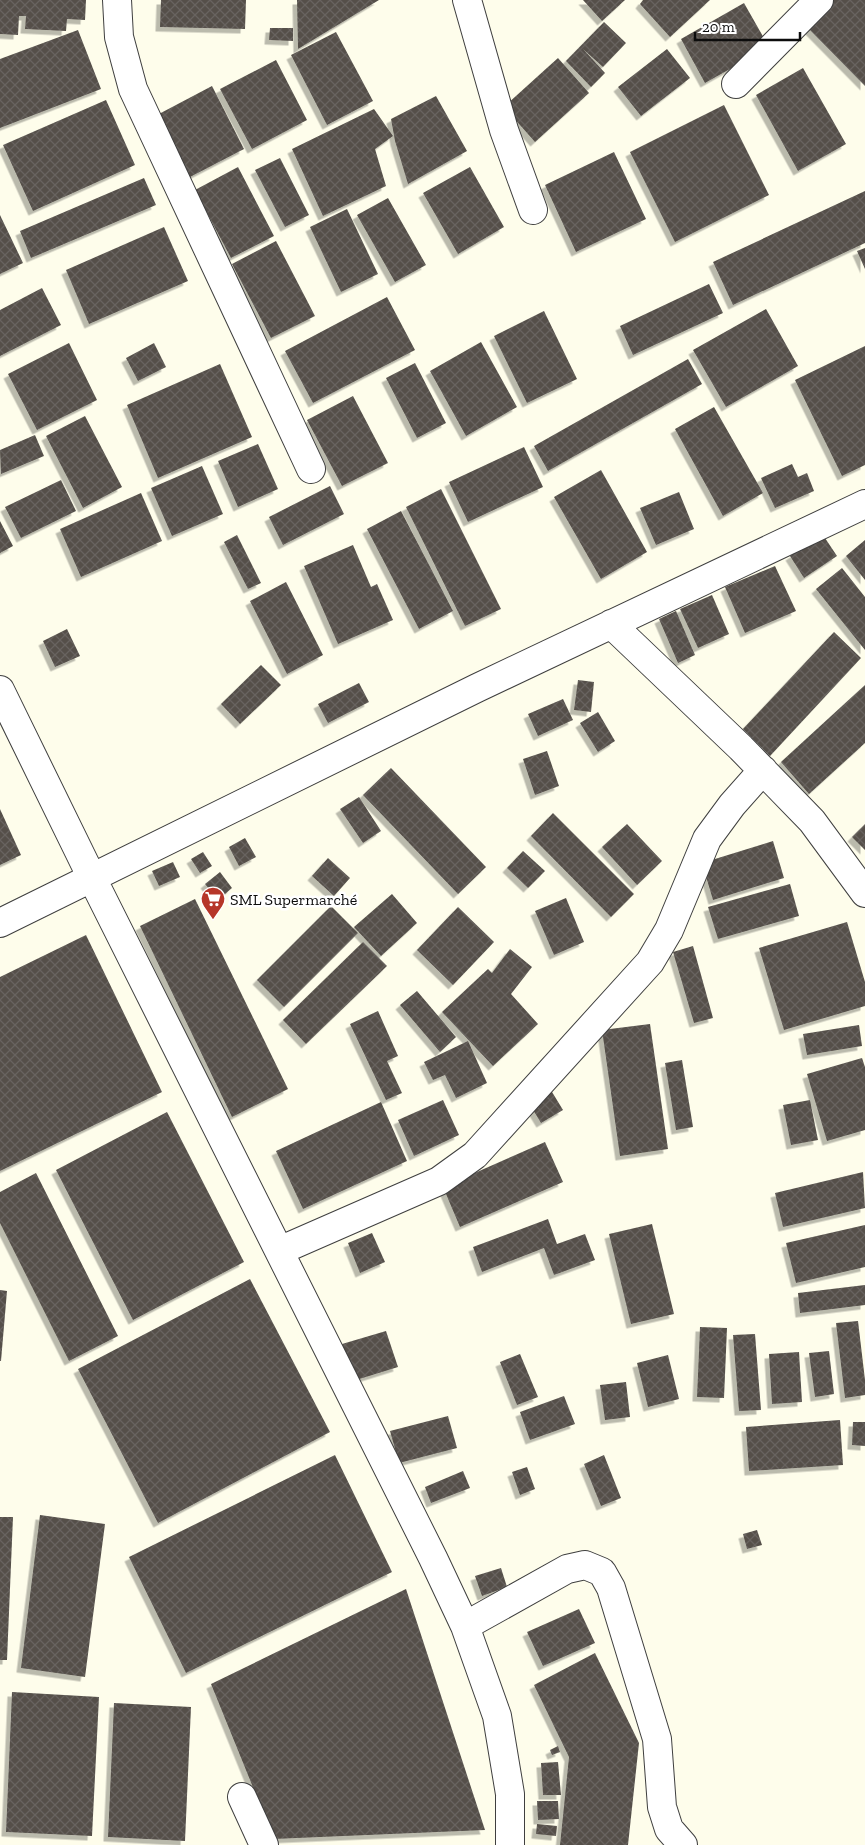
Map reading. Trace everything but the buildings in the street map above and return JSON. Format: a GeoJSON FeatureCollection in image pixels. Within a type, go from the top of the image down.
{"type":"FeatureCollection","features":[{"type":"Feature","properties":{"kind":"street"},"geometry":{"type":"LineString","coordinates":[[117,0],[119,37],[133,89],[311,469]]}},
{"type":"Feature","properties":{"kind":"street"},"geometry":{"type":"LineString","coordinates":[[468,0],[504,130],[533,210]]}},
{"type":"Feature","properties":{"kind":"street"},"geometry":{"type":"LineString","coordinates":[[736,84],[819,0]]}},
{"type":"Feature","properties":{"kind":"street"},"geometry":{"type":"LineString","coordinates":[[0,923],[611,624],[865,504]]}},
{"type":"Feature","properties":{"kind":"street"},"geometry":{"type":"LineString","coordinates":[[611,624],[763,770],[812,821],[865,893]]}},
{"type":"Feature","properties":{"kind":"street"},"geometry":{"type":"LineString","coordinates":[[0,690],[92,878],[433,1558],[465,1626],[497,1716],[510,1794],[510,1845]]}},
{"type":"Feature","properties":{"kind":"street"},"geometry":{"type":"LineString","coordinates":[[279,1251],[439,1181],[475,1155],[650,962],[669,930],[707,839],[732,805],[763,770]]}},
{"type":"Feature","properties":{"kind":"street"},"geometry":{"type":"LineString","coordinates":[[465,1626],[567,1569],[585,1565],[602,1572],[611,1588],[657,1739],[662,1807],[669,1829],[683,1845]]}},
{"type":"Feature","properties":{"kind":"street"},"geometry":{"type":"LineString","coordinates":[[242,1797],[264,1845]]}},
{"type":"Feature","properties":{"kind":"place","name":"SML Supermarché"},"geometry":{"type":"Point","coordinates":[213,920]}}]}
